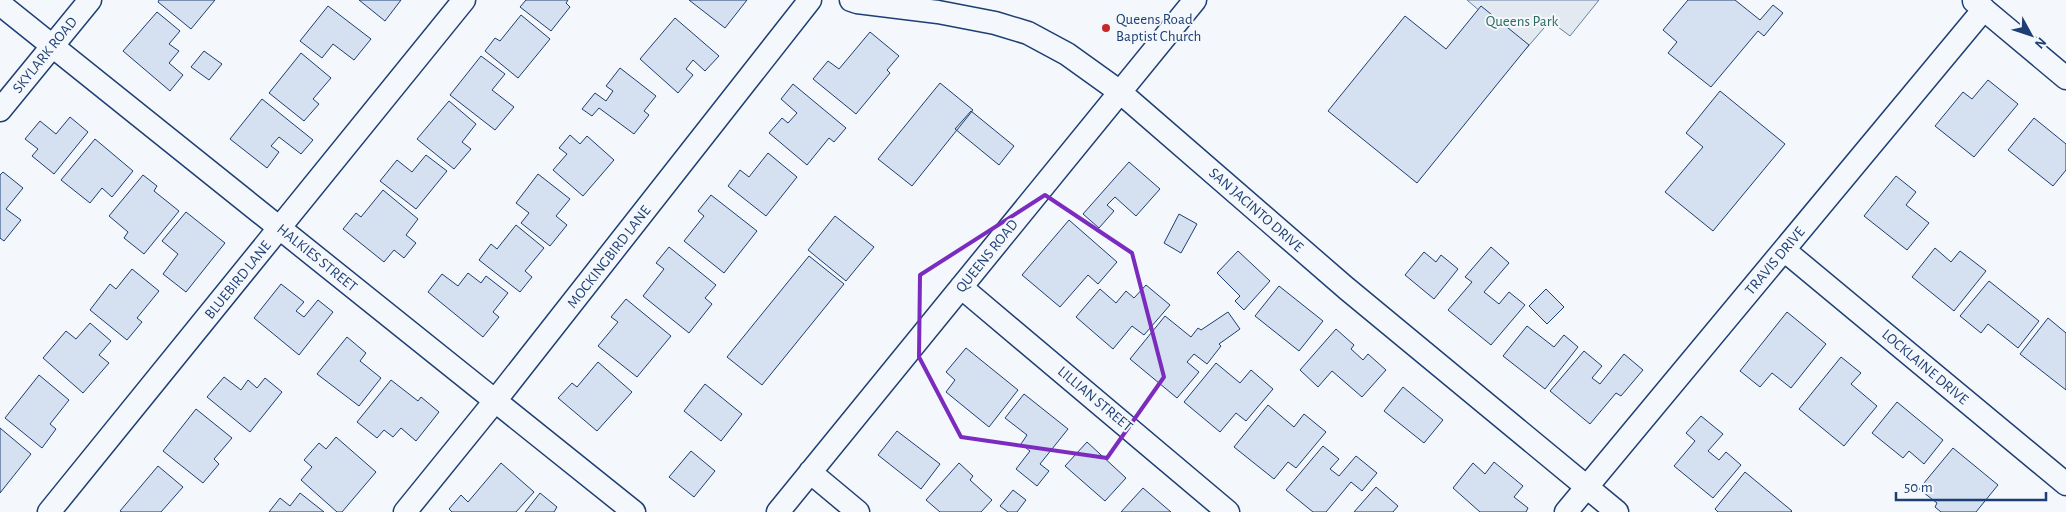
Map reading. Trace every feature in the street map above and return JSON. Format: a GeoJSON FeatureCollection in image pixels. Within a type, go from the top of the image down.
{"type":"FeatureCollection","features":[{"type":"Feature","properties":{"kind":"street","name":"SKYLARK ROAD"},"geometry":{"type":"LineString","coordinates":[[0,110],[90,0]]}},
{"type":"Feature","properties":{"kind":"street","name":"BLUEBIRD LANE"},"geometry":{"type":"LineString","coordinates":[[49,512],[464,0]]}},
{"type":"Feature","properties":{"kind":"street","name":"MOCKINGBIRD LANE"},"geometry":{"type":"LineString","coordinates":[[405,512],[495,401],[810,0]]}},
{"type":"Feature","properties":{"kind":"street","name":"SAN JACINTO DRIVE"},"geometry":{"type":"LineString","coordinates":[[851,0],[938,12],[996,23],[1028,33],[1067,54],[1120,92],[1346,288],[1617,512]]}},
{"type":"Feature","properties":{"kind":"street","name":"QUEENS ROAD"},"geometry":{"type":"LineString","coordinates":[[778,512],[1195,0]]}},
{"type":"Feature","properties":{"kind":"street","name":"HALKIES STREET"},"geometry":{"type":"LineString","coordinates":[[0,4],[634,512]]}},
{"type":"Feature","properties":{"kind":"street"},"geometry":{"type":"LineString","coordinates":[[1978,5],[2066,78]]}},
{"type":"Feature","properties":{"kind":"street","name":"TRAVIS DRIVE"},"geometry":{"type":"LineString","coordinates":[[1566,512],[1784,250],[1978,5]]}},
{"type":"Feature","properties":{"kind":"street","name":"LOCKLAINE DRIVE"},"geometry":{"type":"LineString","coordinates":[[1784,250],[2066,484]]}},
{"type":"Feature","properties":{"kind":"street","name":"LILLIAN STREET"},"geometry":{"type":"LineString","coordinates":[[962,287],[1228,512]]}},
{"type":"Feature","properties":{"kind":"street"},"geometry":{"type":"LineString","coordinates":[[810,472],[858,512]]}},
{"type":"Feature","properties":{"kind":"highlighted area"},"geometry":{"type":"Polygon","coordinates":[[[1045,195],[1132,253],[1164,377],[1107,458],[961,437],[919,357],[920,275],[1045,195]]]}},
{"type":"Feature","properties":{"kind":"green space","name":"Queens Park"},"geometry":{"type":"Polygon","coordinates":[[[1467,0],[1599,0],[1570,36],[1550,21],[1525,50],[1467,0]]]}},
{"type":"Feature","properties":{"kind":"building"},"geometry":{"type":"Polygon","coordinates":[[[159,0],[215,0],[191,29],[158,2],[159,0]]]}},
{"type":"Feature","properties":{"kind":"building"},"geometry":{"type":"Polygon","coordinates":[[[359,0],[401,0],[385,21],[359,0]]]}},
{"type":"Feature","properties":{"kind":"building"},"geometry":{"type":"Polygon","coordinates":[[[526,0],[568,0],[566,3],[570,7],[551,31],[520,7],[526,0]]]}},
{"type":"Feature","properties":{"kind":"building"},"geometry":{"type":"Polygon","coordinates":[[[689,0],[747,0],[725,28],[689,0]]]}},
{"type":"Feature","properties":{"kind":"building"},"geometry":{"type":"Polygon","coordinates":[[[1688,0],[1735,0],[1760,20],[1773,5],[1783,13],[1764,36],[1758,31],[1711,87],[1668,53],[1677,42],[1663,30],[1688,0]]]}},
{"type":"Feature","properties":{"kind":"building"},"geometry":{"type":"Polygon","coordinates":[[[328,6],[371,39],[354,60],[333,44],[322,58],[300,41],[328,6]]]}},
{"type":"Feature","properties":{"kind":"building"},"geometry":{"type":"Polygon","coordinates":[[[1481,6],[1529,45],[1417,183],[1328,111],[1405,16],[1446,49],[1481,6]]]}},
{"type":"Feature","properties":{"kind":"building"},"geometry":{"type":"Polygon","coordinates":[[[157,12],[180,31],[169,44],[179,51],[169,63],[183,75],[170,91],[123,51],[157,12]]]}},
{"type":"Feature","properties":{"kind":"building"},"geometry":{"type":"Polygon","coordinates":[[[521,15],[550,39],[518,78],[485,51],[495,38],[500,41],[521,15]]]}},
{"type":"Feature","properties":{"kind":"building"},"geometry":{"type":"Polygon","coordinates":[[[675,18],[719,56],[705,71],[693,60],[686,69],[693,75],[678,93],[640,59],[675,18]]]}},
{"type":"Feature","properties":{"kind":"building"},"geometry":{"type":"Polygon","coordinates":[[[870,32],[899,56],[887,70],[890,73],[856,114],[813,79],[828,61],[839,69],[870,32]]]}},
{"type":"Feature","properties":{"kind":"building"},"geometry":{"type":"Polygon","coordinates":[[[204,51],[222,64],[209,80],[191,67],[204,51]]]}},
{"type":"Feature","properties":{"kind":"building"},"geometry":{"type":"Polygon","coordinates":[[[301,53],[331,78],[313,99],[319,104],[304,121],[269,93],[301,53]]]}},
{"type":"Feature","properties":{"kind":"building"},"geometry":{"type":"Polygon","coordinates":[[[481,56],[505,74],[492,90],[514,107],[495,130],[450,95],[481,56]]]}},
{"type":"Feature","properties":{"kind":"building"},"geometry":{"type":"Polygon","coordinates":[[[620,68],[656,96],[644,111],[649,115],[634,134],[599,108],[592,116],[582,109],[595,93],[606,101],[613,91],[606,86],[620,68]]]}},
{"type":"Feature","properties":{"kind":"building"},"geometry":{"type":"Polygon","coordinates":[[[1988,80],[2018,104],[1974,157],[1935,126],[1963,92],[1972,99],[1988,80]]]}},
{"type":"Feature","properties":{"kind":"building"},"geometry":{"type":"Polygon","coordinates":[[[940,83],[973,110],[912,186],[878,159],[940,83]]]}},
{"type":"Feature","properties":{"kind":"building"},"geometry":{"type":"Polygon","coordinates":[[[793,84],[846,128],[834,142],[829,138],[807,165],[769,133],[782,118],[788,123],[797,113],[781,99],[793,84]]]}},
{"type":"Feature","properties":{"kind":"building"},"geometry":{"type":"Polygon","coordinates":[[[1720,91],[1785,144],[1713,231],[1665,192],[1703,147],[1686,133],[1720,91]]]}},
{"type":"Feature","properties":{"kind":"building"},"geometry":{"type":"Polygon","coordinates":[[[262,99],[313,140],[301,154],[279,137],[271,146],[279,152],[267,168],[230,139],[262,99]]]}},
{"type":"Feature","properties":{"kind":"building"},"geometry":{"type":"Polygon","coordinates":[[[449,101],[476,124],[462,142],[471,149],[454,169],[417,139],[449,101]]]}},
{"type":"Feature","properties":{"kind":"building"},"geometry":{"type":"Polygon","coordinates":[[[971,111],[1014,146],[999,165],[955,129],[971,111]]]}},
{"type":"Feature","properties":{"kind":"building"},"geometry":{"type":"Polygon","coordinates":[[[70,117],[88,132],[54,174],[32,156],[38,149],[25,139],[40,121],[56,134],[70,117]]]}},
{"type":"Feature","properties":{"kind":"building"},"geometry":{"type":"Polygon","coordinates":[[[2034,118],[2066,144],[2066,170],[2053,186],[2008,150],[2034,118]]]}},
{"type":"Feature","properties":{"kind":"building"},"geometry":{"type":"Polygon","coordinates":[[[570,135],[580,144],[587,136],[614,160],[583,196],[553,170],[567,154],[559,148],[570,135]]]}},
{"type":"Feature","properties":{"kind":"building"},"geometry":{"type":"Polygon","coordinates":[[[95,139],[133,171],[112,197],[102,188],[90,203],[61,180],[95,139]]]}},
{"type":"Feature","properties":{"kind":"building"},"geometry":{"type":"Polygon","coordinates":[[[768,153],[797,177],[766,216],[728,186],[740,170],[749,177],[768,153]]]}},
{"type":"Feature","properties":{"kind":"building"},"geometry":{"type":"Polygon","coordinates":[[[426,155],[447,171],[416,209],[380,181],[397,160],[412,172],[426,155]]]}},
{"type":"Feature","properties":{"kind":"building"},"geometry":{"type":"Polygon","coordinates":[[[1129,162],[1160,189],[1136,216],[1115,197],[1107,205],[1114,211],[1099,228],[1083,214],[1129,162]]]}},
{"type":"Feature","properties":{"kind":"building"},"geometry":{"type":"Polygon","coordinates":[[[3,172],[23,188],[6,209],[21,220],[4,241],[0,238],[0,175],[3,172]]]}},
{"type":"Feature","properties":{"kind":"building"},"geometry":{"type":"Polygon","coordinates":[[[538,174],[570,199],[556,216],[567,225],[550,246],[521,223],[529,213],[516,203],[538,174]]]}},
{"type":"Feature","properties":{"kind":"building"},"geometry":{"type":"Polygon","coordinates":[[[143,175],[157,186],[154,191],[179,211],[144,254],[124,238],[128,232],[109,216],[143,175]]]}},
{"type":"Feature","properties":{"kind":"building"},"geometry":{"type":"Polygon","coordinates":[[[1896,176],[1916,192],[1906,205],[1929,223],[1907,250],[1864,216],[1896,176]]]}},
{"type":"Feature","properties":{"kind":"building"},"geometry":{"type":"Polygon","coordinates":[[[383,190],[418,219],[406,235],[416,243],[404,258],[394,250],[384,262],[343,229],[356,213],[361,217],[383,190]]]}},
{"type":"Feature","properties":{"kind":"building"},"geometry":{"type":"Polygon","coordinates":[[[711,195],[757,231],[724,273],[684,241],[704,216],[698,211],[711,195]]]}},
{"type":"Feature","properties":{"kind":"building"},"geometry":{"type":"Polygon","coordinates":[[[186,212],[225,243],[186,292],[163,274],[178,254],[162,241],[186,212]]]}},
{"type":"Feature","properties":{"kind":"building"},"geometry":{"type":"Polygon","coordinates":[[[1179,214],[1197,224],[1181,253],[1164,243],[1179,214]]]}},
{"type":"Feature","properties":{"kind":"building"},"geometry":{"type":"Polygon","coordinates":[[[835,216],[874,247],[846,281],[808,250],[835,216]]]}},
{"type":"Feature","properties":{"kind":"building"},"geometry":{"type":"Polygon","coordinates":[[[1069,220],[1117,262],[1098,284],[1088,275],[1060,307],[1022,275],[1069,220]]]}},
{"type":"Feature","properties":{"kind":"building"},"geometry":{"type":"Polygon","coordinates":[[[516,225],[544,248],[525,271],[532,277],[520,292],[479,260],[491,244],[497,249],[516,225]]]}},
{"type":"Feature","properties":{"kind":"building"},"geometry":{"type":"Polygon","coordinates":[[[669,247],[716,285],[705,298],[712,304],[689,333],[643,296],[664,269],[656,263],[669,247]]]}},
{"type":"Feature","properties":{"kind":"building"},"geometry":{"type":"Polygon","coordinates":[[[1491,247],[1509,263],[1484,292],[1499,304],[1509,292],[1525,305],[1491,345],[1448,310],[1472,282],[1465,277],[1491,247]]]}},
{"type":"Feature","properties":{"kind":"building"},"geometry":{"type":"Polygon","coordinates":[[[1935,248],[1951,262],[1960,251],[1986,271],[1954,311],[1912,277],[1935,248]]]}},
{"type":"Feature","properties":{"kind":"building"},"geometry":{"type":"Polygon","coordinates":[[[1238,251],[1270,281],[1244,310],[1235,301],[1240,296],[1217,273],[1238,251]]]}},
{"type":"Feature","properties":{"kind":"building"},"geometry":{"type":"Polygon","coordinates":[[[1424,252],[1436,262],[1441,255],[1458,269],[1434,299],[1405,275],[1424,252]]]}},
{"type":"Feature","properties":{"kind":"building"},"geometry":{"type":"Polygon","coordinates":[[[809,256],[844,284],[762,385],[727,357],[809,256]]]}},
{"type":"Feature","properties":{"kind":"building"},"geometry":{"type":"Polygon","coordinates":[[[132,269],[159,291],[137,318],[142,322],[127,340],[90,310],[110,284],[116,289],[132,269]]]}},
{"type":"Feature","properties":{"kind":"building"},"geometry":{"type":"Polygon","coordinates":[[[468,273],[481,283],[486,276],[508,293],[493,312],[499,317],[483,337],[428,292],[442,274],[458,286],[468,273]]]}},
{"type":"Feature","properties":{"kind":"building"},"geometry":{"type":"Polygon","coordinates":[[[1989,281],[2039,321],[2018,348],[1988,324],[1981,333],[1960,316],[1989,281]]]}},
{"type":"Feature","properties":{"kind":"building"},"geometry":{"type":"Polygon","coordinates":[[[281,284],[304,302],[296,311],[304,317],[318,300],[333,312],[299,355],[254,318],[281,284]]]}},
{"type":"Feature","properties":{"kind":"building"},"geometry":{"type":"Polygon","coordinates":[[[1146,285],[1170,305],[1144,335],[1132,326],[1113,349],[1076,317],[1100,289],[1116,303],[1126,291],[1134,298],[1146,285]]]}},
{"type":"Feature","properties":{"kind":"building"},"geometry":{"type":"Polygon","coordinates":[[[1279,286],[1323,321],[1299,351],[1255,316],[1279,286]]]}},
{"type":"Feature","properties":{"kind":"building"},"geometry":{"type":"Polygon","coordinates":[[[1546,289],[1564,307],[1547,324],[1529,306],[1546,289]]]}},
{"type":"Feature","properties":{"kind":"building"},"geometry":{"type":"Polygon","coordinates":[[[626,299],[671,336],[637,377],[598,346],[618,322],[611,317],[626,299]]]}},
{"type":"Feature","properties":{"kind":"building"},"geometry":{"type":"Polygon","coordinates":[[[1228,312],[1240,329],[1219,344],[1221,346],[1207,364],[1194,354],[1187,362],[1199,372],[1177,398],[1130,359],[1165,316],[1191,337],[1198,328],[1201,330],[1228,312]]]}},
{"type":"Feature","properties":{"kind":"building"},"geometry":{"type":"Polygon","coordinates":[[[1787,312],[1826,344],[1791,388],[1772,373],[1760,387],[1740,371],[1787,312]]]}},
{"type":"Feature","properties":{"kind":"building"},"geometry":{"type":"Polygon","coordinates":[[[2048,318],[2066,333],[2066,390],[2020,354],[2048,318]]]}},
{"type":"Feature","properties":{"kind":"building"},"geometry":{"type":"Polygon","coordinates":[[[90,323],[111,341],[99,355],[109,363],[83,393],[43,358],[66,331],[76,339],[90,323]]]}},
{"type":"Feature","properties":{"kind":"building"},"geometry":{"type":"Polygon","coordinates":[[[1527,326],[1554,347],[1564,335],[1578,347],[1545,389],[1503,356],[1527,326]]]}},
{"type":"Feature","properties":{"kind":"building"},"geometry":{"type":"Polygon","coordinates":[[[1336,329],[1354,345],[1351,349],[1363,360],[1368,354],[1386,370],[1362,397],[1332,371],[1318,387],[1300,370],[1336,329]]]}},
{"type":"Feature","properties":{"kind":"building"},"geometry":{"type":"Polygon","coordinates":[[[347,337],[366,353],[360,361],[381,378],[359,406],[317,374],[347,337]]]}},
{"type":"Feature","properties":{"kind":"building"},"geometry":{"type":"Polygon","coordinates":[[[966,348],[1018,390],[989,427],[946,392],[955,380],[946,372],[966,348]]]}},
{"type":"Feature","properties":{"kind":"building"},"geometry":{"type":"Polygon","coordinates":[[[1584,351],[1602,366],[1592,378],[1600,384],[1624,354],[1643,370],[1621,396],[1616,393],[1590,424],[1550,391],[1584,351]]]}},
{"type":"Feature","properties":{"kind":"building"},"geometry":{"type":"Polygon","coordinates":[[[1841,357],[1861,373],[1851,384],[1877,406],[1844,446],[1799,409],[1841,357]]]}},
{"type":"Feature","properties":{"kind":"building"},"geometry":{"type":"Polygon","coordinates":[[[598,362],[632,392],[597,431],[558,398],[572,383],[577,387],[598,362]]]}},
{"type":"Feature","properties":{"kind":"building"},"geometry":{"type":"Polygon","coordinates":[[[1216,363],[1240,383],[1251,370],[1273,389],[1246,421],[1236,413],[1220,432],[1184,402],[1216,363]]]}},
{"type":"Feature","properties":{"kind":"building"},"geometry":{"type":"Polygon","coordinates":[[[39,375],[69,400],[50,424],[56,429],[42,448],[5,418],[39,375]]]}},
{"type":"Feature","properties":{"kind":"building"},"geometry":{"type":"Polygon","coordinates":[[[224,377],[241,390],[248,380],[257,388],[265,378],[282,392],[250,432],[207,397],[224,377]]]}},
{"type":"Feature","properties":{"kind":"building"},"geometry":{"type":"Polygon","coordinates":[[[391,380],[418,401],[421,397],[439,412],[416,441],[401,428],[393,437],[384,430],[377,438],[357,422],[391,380]]]}},
{"type":"Feature","properties":{"kind":"building"},"geometry":{"type":"Polygon","coordinates":[[[705,384],[742,414],[721,441],[684,411],[705,384]]]}},
{"type":"Feature","properties":{"kind":"building"},"geometry":{"type":"Polygon","coordinates":[[[1403,387],[1443,420],[1424,443],[1384,411],[1403,387]]]}},
{"type":"Feature","properties":{"kind":"building"},"geometry":{"type":"Polygon","coordinates":[[[1024,394],[1068,429],[1040,464],[1049,471],[1037,486],[1016,469],[1030,451],[1021,444],[1027,435],[1005,418],[1024,394]]]}},
{"type":"Feature","properties":{"kind":"building"},"geometry":{"type":"Polygon","coordinates":[[[1897,402],[1943,440],[1924,464],[1909,451],[1903,458],[1872,433],[1897,402]]]}},
{"type":"Feature","properties":{"kind":"building"},"geometry":{"type":"Polygon","coordinates":[[[1268,405],[1294,427],[1304,414],[1326,432],[1296,468],[1288,462],[1274,479],[1234,447],[1268,405]]]}},
{"type":"Feature","properties":{"kind":"building"},"geometry":{"type":"Polygon","coordinates":[[[196,409],[232,438],[214,459],[219,464],[203,483],[163,451],[196,409]]]}},
{"type":"Feature","properties":{"kind":"building"},"geometry":{"type":"Polygon","coordinates":[[[1701,416],[1723,434],[1708,451],[1719,460],[1726,452],[1741,465],[1713,498],[1674,466],[1695,441],[1686,433],[1701,416]]]}},
{"type":"Feature","properties":{"kind":"building"},"geometry":{"type":"Polygon","coordinates":[[[0,428],[31,454],[0,493],[0,428]]]}},
{"type":"Feature","properties":{"kind":"building"},"geometry":{"type":"Polygon","coordinates":[[[897,431],[940,464],[921,489],[878,455],[897,431]]]}},
{"type":"Feature","properties":{"kind":"building"},"geometry":{"type":"Polygon","coordinates":[[[336,437],[376,472],[342,512],[337,512],[301,480],[312,467],[304,460],[319,443],[326,449],[336,437]]]}},
{"type":"Feature","properties":{"kind":"building"},"geometry":{"type":"Polygon","coordinates":[[[1087,442],[1126,478],[1105,501],[1065,466],[1087,442]]]}},
{"type":"Feature","properties":{"kind":"building"},"geometry":{"type":"Polygon","coordinates":[[[1323,446],[1339,459],[1330,469],[1339,476],[1356,456],[1377,473],[1362,491],[1351,482],[1326,512],[1313,512],[1286,490],[1323,446]]]}},
{"type":"Feature","properties":{"kind":"building"},"geometry":{"type":"Polygon","coordinates":[[[1953,448],[1998,485],[1976,512],[1941,512],[1935,507],[1937,503],[1919,489],[1953,448]]]}},
{"type":"Feature","properties":{"kind":"building"},"geometry":{"type":"Polygon","coordinates":[[[691,451],[715,471],[694,497],[669,477],[691,451]]]}},
{"type":"Feature","properties":{"kind":"building"},"geometry":{"type":"Polygon","coordinates":[[[1494,462],[1523,486],[1514,497],[1528,508],[1526,512],[1480,512],[1453,488],[1473,463],[1485,474],[1494,462]]]}},
{"type":"Feature","properties":{"kind":"building"},"geometry":{"type":"Polygon","coordinates":[[[501,463],[534,492],[516,512],[452,512],[449,509],[461,495],[468,502],[501,463]]]}},
{"type":"Feature","properties":{"kind":"building"},"geometry":{"type":"Polygon","coordinates":[[[959,463],[973,476],[970,480],[992,500],[981,512],[940,512],[926,500],[959,463]]]}},
{"type":"Feature","properties":{"kind":"building"},"geometry":{"type":"Polygon","coordinates":[[[158,466],[183,487],[161,512],[120,511],[158,466]]]}},
{"type":"Feature","properties":{"kind":"building"},"geometry":{"type":"Polygon","coordinates":[[[1745,472],[1792,511],[1718,512],[1715,509],[1745,472]]]}},
{"type":"Feature","properties":{"kind":"building"},"geometry":{"type":"Polygon","coordinates":[[[1376,487],[1398,506],[1393,512],[1354,512],[1376,487]]]}},
{"type":"Feature","properties":{"kind":"building"},"geometry":{"type":"Polygon","coordinates":[[[1143,488],[1171,512],[1121,512],[1143,488]]]}},
{"type":"Feature","properties":{"kind":"building"},"geometry":{"type":"Polygon","coordinates":[[[1013,490],[1026,500],[1017,512],[1008,512],[1000,506],[1013,490]]]}},
{"type":"Feature","properties":{"kind":"building"},"geometry":{"type":"Polygon","coordinates":[[[300,493],[324,512],[269,512],[280,498],[290,506],[300,493]]]}},
{"type":"Feature","properties":{"kind":"building"},"geometry":{"type":"Polygon","coordinates":[[[540,493],[557,507],[554,512],[525,512],[540,493]]]}},
{"type":"Feature","properties":{"kind":"place","name":"Queens Road Baptist Church"},"geometry":{"type":"Point","coordinates":[1106,28]}}]}
